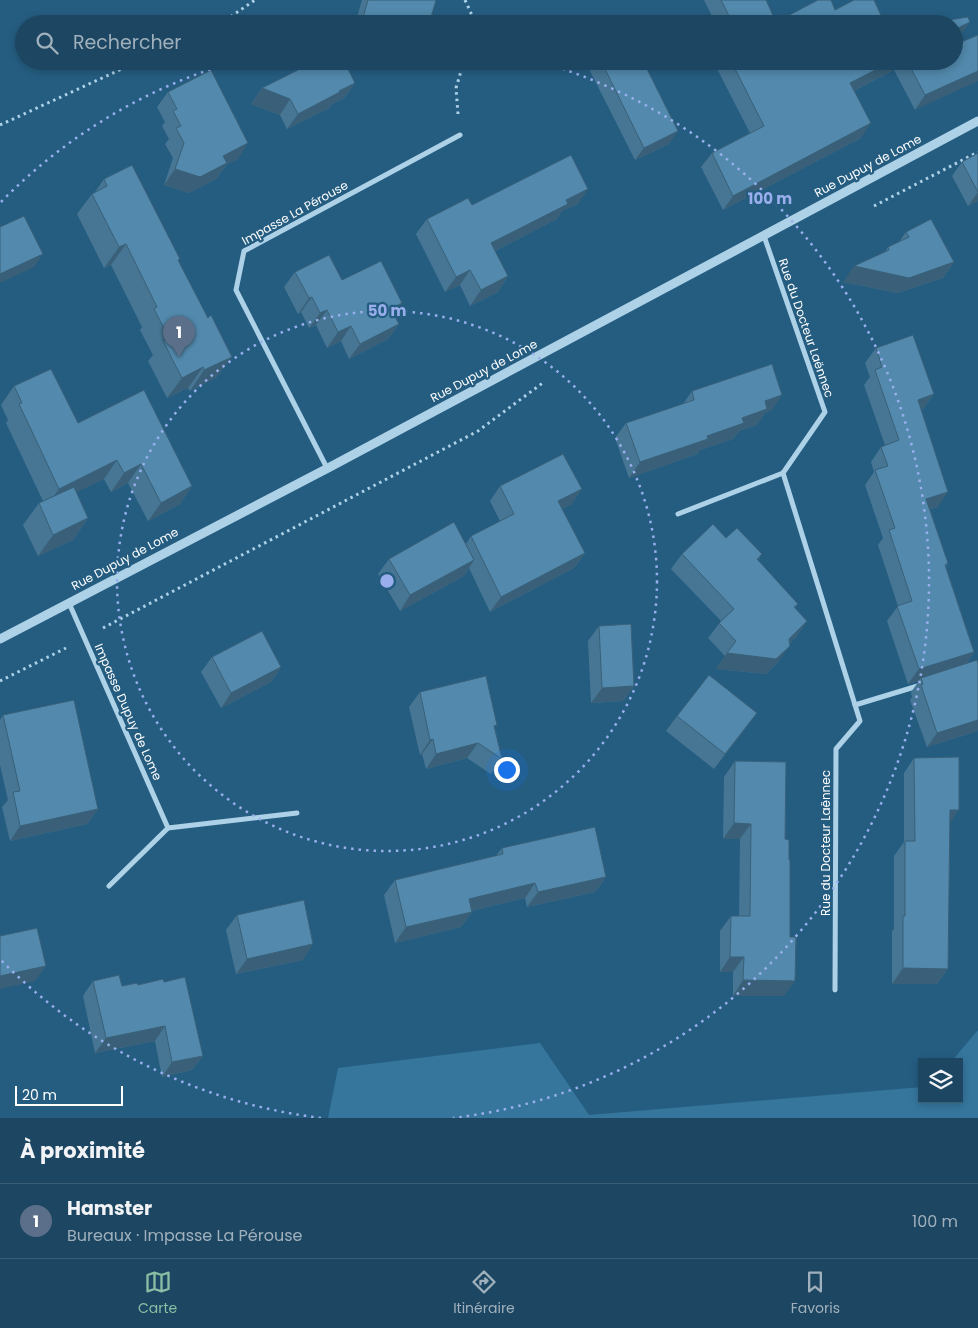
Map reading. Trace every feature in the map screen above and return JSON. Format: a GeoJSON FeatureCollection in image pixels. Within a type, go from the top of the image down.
{"type":"FeatureCollection","features":[{"type":"Feature","properties":{"kind":"street","name":"Rue Dupuy de Lome"},"geometry":{"type":"LineString","coordinates":[[0,639],[327,468],[978,121]]}},
{"type":"Feature","properties":{"kind":"street","name":"Impasse La Pérouse"},"geometry":{"type":"LineString","coordinates":[[327,468],[236,290],[244,251],[460,135]]}},
{"type":"Feature","properties":{"kind":"street","name":"Rue du Docteur Laënnec"},"geometry":{"type":"LineString","coordinates":[[764,236],[825,412],[783,473],[860,722],[836,748],[836,990]]}},
{"type":"Feature","properties":{"kind":"street"},"geometry":{"type":"LineString","coordinates":[[678,514],[783,473]]}},
{"type":"Feature","properties":{"kind":"street","name":"Impasse Dupuy de Lome"},"geometry":{"type":"LineString","coordinates":[[69,603],[168,828]]}},
{"type":"Feature","properties":{"kind":"street"},"geometry":{"type":"LineString","coordinates":[[855,705],[931,682]]}},
{"type":"Feature","properties":{"kind":"street"},"geometry":{"type":"LineString","coordinates":[[109,886],[168,828],[297,813]]}},
{"type":"Feature","properties":{"kind":"path"},"geometry":{"type":"LineString","coordinates":[[233,15],[255,0]]}},
{"type":"Feature","properties":{"kind":"path"},"geometry":{"type":"LineString","coordinates":[[465,0],[472,15]]}},
{"type":"Feature","properties":{"kind":"path"},"geometry":{"type":"LineString","coordinates":[[0,125],[120,70]]}},
{"type":"Feature","properties":{"kind":"path"},"geometry":{"type":"LineString","coordinates":[[460,135],[456,88],[461,70]]}},
{"type":"Feature","properties":{"kind":"path"},"geometry":{"type":"LineString","coordinates":[[866,210],[978,152]]}},
{"type":"Feature","properties":{"kind":"path"},"geometry":{"type":"LineString","coordinates":[[0,681],[478,430],[550,378]]}},
{"type":"Feature","properties":{"kind":"shaded area"},"geometry":{"type":"Polygon","coordinates":[[[978,1030],[978,1118],[328,1118],[338,1068],[540,1043],[589,1115],[918,1087],[918,1103],[963,1103],[963,1058],[954,1058],[978,1030]]]}},
{"type":"Feature","properties":{"kind":"building"},"geometry":{"type":"Polygon","coordinates":[[[368,0],[436,0],[432,15],[364,15],[368,0]]]}},
{"type":"Feature","properties":{"kind":"building"},"geometry":{"type":"Polygon","coordinates":[[[721,0],[766,0],[773,15],[728,15],[721,0]]]}},
{"type":"Feature","properties":{"kind":"building"},"geometry":{"type":"Polygon","coordinates":[[[818,0],[831,0],[835,10],[854,0],[874,0],[881,15],[789,15],[818,0]]]}},
{"type":"Feature","properties":{"kind":"building"},"geometry":{"type":"Polygon","coordinates":[[[968,17],[970,22],[963,26],[963,18],[968,17]]]}},
{"type":"Feature","properties":{"kind":"building"},"geometry":{"type":"Polygon","coordinates":[[[978,35],[978,71],[925,95],[912,70],[963,70],[963,41],[978,35]]]}},
{"type":"Feature","properties":{"kind":"building"},"geometry":{"type":"Polygon","coordinates":[[[211,70],[248,143],[223,156],[227,163],[200,177],[175,169],[184,143],[176,128],[181,126],[173,111],[177,109],[168,92],[211,70]]]}},
{"type":"Feature","properties":{"kind":"building"},"geometry":{"type":"Polygon","coordinates":[[[298,70],[348,70],[355,83],[298,114],[290,99],[262,88],[298,70]]]}},
{"type":"Feature","properties":{"kind":"building"},"geometry":{"type":"Polygon","coordinates":[[[605,70],[648,70],[678,131],[644,148],[605,70]]]}},
{"type":"Feature","properties":{"kind":"building"},"geometry":{"type":"Polygon","coordinates":[[[736,70],[875,70],[850,83],[871,123],[733,196],[712,153],[764,126],[736,70]]]}},
{"type":"Feature","properties":{"kind":"building"},"geometry":{"type":"Polygon","coordinates":[[[978,153],[978,192],[962,162],[978,153]]]}},
{"type":"Feature","properties":{"kind":"building"},"geometry":{"type":"Polygon","coordinates":[[[571,155],[588,189],[566,200],[568,204],[491,243],[508,276],[481,290],[470,270],[456,277],[427,219],[468,198],[472,205],[571,155]]]}},
{"type":"Feature","properties":{"kind":"building"},"geometry":{"type":"Polygon","coordinates":[[[132,165],[208,318],[211,315],[232,357],[204,370],[203,367],[182,378],[163,341],[169,338],[154,309],[157,307],[126,244],[119,247],[92,194],[107,186],[104,179],[132,165]]]}},
{"type":"Feature","properties":{"kind":"building"},"geometry":{"type":"Polygon","coordinates":[[[24,216],[43,254],[0,274],[0,227],[24,216]]]}},
{"type":"Feature","properties":{"kind":"building"},"geometry":{"type":"Polygon","coordinates":[[[931,219],[954,262],[909,278],[854,266],[889,250],[888,247],[909,237],[906,232],[931,219]]]}},
{"type":"Feature","properties":{"kind":"building"},"geometry":{"type":"Polygon","coordinates":[[[329,255],[342,280],[381,261],[402,303],[391,309],[399,324],[360,344],[351,326],[338,332],[327,310],[320,313],[312,297],[309,298],[295,272],[329,255]]]}},
{"type":"Feature","properties":{"kind":"building"},"geometry":{"type":"Polygon","coordinates":[[[913,335],[934,394],[918,400],[948,492],[926,499],[948,563],[945,565],[974,652],[919,669],[897,606],[912,601],[889,530],[895,528],[875,470],[888,466],[881,447],[899,440],[875,370],[882,367],[876,348],[913,335]]]}},
{"type":"Feature","properties":{"kind":"building"},"geometry":{"type":"Polygon","coordinates":[[[772,364],[782,395],[765,401],[767,409],[742,418],[744,423],[707,436],[708,439],[640,462],[626,423],[694,400],[692,391],[772,364]]]}},
{"type":"Feature","properties":{"kind":"building"},"geometry":{"type":"Polygon","coordinates":[[[51,369],[78,423],[144,390],[192,486],[161,503],[141,464],[124,473],[117,460],[59,489],[19,404],[22,403],[14,386],[51,369]]]}},
{"type":"Feature","properties":{"kind":"building"},"geometry":{"type":"Polygon","coordinates":[[[563,454],[582,489],[558,501],[585,553],[501,597],[471,536],[514,514],[500,486],[563,454]]]}},
{"type":"Feature","properties":{"kind":"building"},"geometry":{"type":"Polygon","coordinates":[[[74,487],[88,518],[53,535],[39,503],[74,487]]]}},
{"type":"Feature","properties":{"kind":"building"},"geometry":{"type":"Polygon","coordinates":[[[454,522],[474,560],[410,595],[389,559],[454,522]]]}},
{"type":"Feature","properties":{"kind":"building"},"geometry":{"type":"Polygon","coordinates":[[[713,524],[726,538],[737,528],[762,554],[757,559],[798,604],[794,607],[807,621],[789,639],[790,646],[776,659],[727,653],[736,641],[719,623],[734,609],[682,554],[713,524]]]}},
{"type":"Feature","properties":{"kind":"building"},"geometry":{"type":"Polygon","coordinates":[[[631,624],[634,686],[602,688],[599,626],[631,624]]]}},
{"type":"Feature","properties":{"kind":"building"},"geometry":{"type":"Polygon","coordinates":[[[262,631],[281,667],[231,693],[212,657],[262,631]]]}},
{"type":"Feature","properties":{"kind":"building"},"geometry":{"type":"Polygon","coordinates":[[[977,660],[978,720],[937,733],[921,685],[923,684],[921,678],[977,660]]]}},
{"type":"Feature","properties":{"kind":"building"},"geometry":{"type":"Polygon","coordinates":[[[709,675],[757,713],[725,754],[677,716],[709,675]]]}},
{"type":"Feature","properties":{"kind":"building"},"geometry":{"type":"Polygon","coordinates":[[[486,676],[497,725],[494,726],[502,759],[478,743],[436,754],[433,739],[430,740],[420,692],[486,676]]]}},
{"type":"Feature","properties":{"kind":"building"},"geometry":{"type":"Polygon","coordinates":[[[74,700],[98,809],[20,826],[13,792],[20,791],[3,715],[74,700]]]}},
{"type":"Feature","properties":{"kind":"building"},"geometry":{"type":"Polygon","coordinates":[[[959,757],[959,810],[950,810],[948,969],[903,968],[905,841],[915,841],[914,758],[959,757]]]}},
{"type":"Feature","properties":{"kind":"building"},"geometry":{"type":"Polygon","coordinates":[[[735,761],[786,762],[785,839],[789,840],[790,937],[796,937],[795,981],[743,980],[744,957],[730,957],[731,916],[750,916],[751,824],[734,823],[735,761]]]}},
{"type":"Feature","properties":{"kind":"building"},"geometry":{"type":"Polygon","coordinates":[[[595,827],[606,877],[538,892],[535,883],[469,899],[472,912],[406,927],[395,880],[503,854],[502,848],[595,827]]]}},
{"type":"Feature","properties":{"kind":"building"},"geometry":{"type":"Polygon","coordinates":[[[304,900],[313,944],[247,959],[237,915],[304,900]]]}},
{"type":"Feature","properties":{"kind":"building"},"geometry":{"type":"Polygon","coordinates":[[[37,928],[46,966],[0,976],[0,936],[37,928]]]}},
{"type":"Feature","properties":{"kind":"building"},"geometry":{"type":"Polygon","coordinates":[[[119,975],[122,986],[137,983],[138,985],[163,979],[164,982],[185,977],[203,1056],[172,1062],[165,1026],[106,1038],[93,981],[119,975]]]}},
{"type":"Feature","properties":{"kind":"place","name":"Hamster"},"geometry":{"type":"Point","coordinates":[179,357]}}]}
